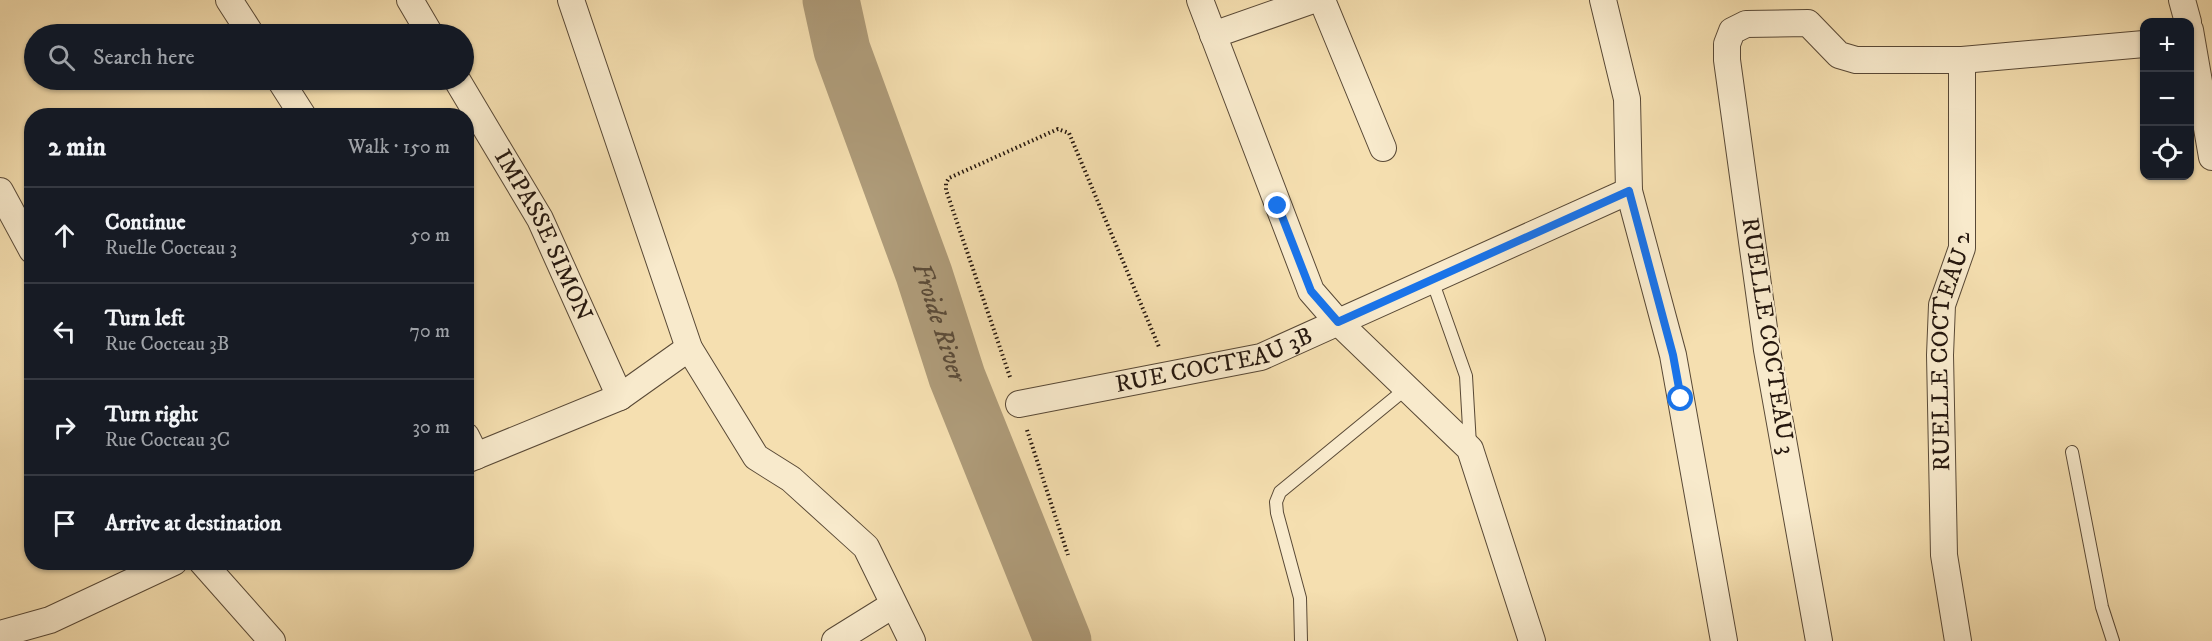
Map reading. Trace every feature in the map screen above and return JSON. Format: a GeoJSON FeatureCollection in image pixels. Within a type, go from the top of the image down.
{"type":"FeatureCollection","features":[{"type":"Feature","properties":{"kind":"street"},"geometry":{"type":"LineString","coordinates":[[229,0],[245,24]]}},
{"type":"Feature","properties":{"kind":"street"},"geometry":{"type":"LineString","coordinates":[[410,0],[424,24]]}},
{"type":"Feature","properties":{"kind":"street"},"geometry":{"type":"LineString","coordinates":[[572,0],[689,348],[756,457],[791,479],[866,547],[912,641]]}},
{"type":"Feature","properties":{"kind":"street"},"geometry":{"type":"LineString","coordinates":[[1200,0],[1311,291],[1338,322],[1470,449],[1532,641]]}},
{"type":"Feature","properties":{"kind":"street"},"geometry":{"type":"LineString","coordinates":[[1214,35],[1313,0]]}},
{"type":"Feature","properties":{"kind":"street"},"geometry":{"type":"LineString","coordinates":[[1322,0],[1383,148]]}},
{"type":"Feature","properties":{"kind":"street"},"geometry":{"type":"LineString","coordinates":[[1603,0],[1627,99],[1629,191],[1673,355],[1724,641]]}},
{"type":"Feature","properties":{"kind":"street"},"geometry":{"type":"LineString","coordinates":[[2182,0],[2188,18]]}},
{"type":"Feature","properties":{"kind":"street"},"geometry":{"type":"LineString","coordinates":[[1806,11],[1839,55],[1856,60],[1962,60],[2140,44]]}},
{"type":"Feature","properties":{"kind":"street","name":"RUELLE COCTEAU 3"},"geometry":{"type":"LineString","coordinates":[[1806,11],[1746,24],[1732,31],[1727,44],[1726,60],[1766,338],[1819,641]]}},
{"type":"Feature","properties":{"kind":"street"},"geometry":{"type":"LineString","coordinates":[[2194,34],[2212,157]]}},
{"type":"Feature","properties":{"kind":"street","name":"RUELLE COCTEAU 2"},"geometry":{"type":"LineString","coordinates":[[1958,641],[1944,555],[1940,355],[1942,305],[1962,248],[1962,60]]}},
{"type":"Feature","properties":{"kind":"street"},"geometry":{"type":"LineString","coordinates":[[286,90],[298,108]]}},
{"type":"Feature","properties":{"kind":"street","name":"IMPASSE SIMON"},"geometry":{"type":"LineString","coordinates":[[463,90],[474,108]]}},
{"type":"Feature","properties":{"kind":"street","name":"IMPASSE SIMON"},"geometry":{"type":"LineString","coordinates":[[474,108],[540,219],[620,398]]}},
{"type":"Feature","properties":{"kind":"street"},"geometry":{"type":"LineString","coordinates":[[0,191],[24,235]]}},
{"type":"Feature","properties":{"kind":"street","name":"RUE COCTEAU 3B"},"geometry":{"type":"LineString","coordinates":[[1019,404],[1170,372],[1261,357],[1629,191]]}},
{"type":"Feature","properties":{"kind":"street"},"geometry":{"type":"LineString","coordinates":[[474,450],[620,398],[689,348]]}},
{"type":"Feature","properties":{"kind":"street"},"geometry":{"type":"LineString","coordinates":[[0,634],[53,630],[160,570]]}},
{"type":"Feature","properties":{"kind":"street"},"geometry":{"type":"LineString","coordinates":[[209,570],[272,641]]}},
{"type":"Feature","properties":{"kind":"street"},"geometry":{"type":"LineString","coordinates":[[835,641],[893,604]]}},
{"type":"Feature","properties":{"kind":"lane"},"geometry":{"type":"LineString","coordinates":[[1432,280],[1466,376],[1470,449]]}},
{"type":"Feature","properties":{"kind":"lane"},"geometry":{"type":"LineString","coordinates":[[1301,641],[1300,598],[1277,513],[1276,502],[1280,492],[1408,387]]}},
{"type":"Feature","properties":{"kind":"lane"},"geometry":{"type":"LineString","coordinates":[[2072,452],[2102,607],[2113,641]]}},
{"type":"Feature","properties":{"kind":"path"},"geometry":{"type":"LineString","coordinates":[[1068,555],[945,190],[945,183],[950,178],[1058,129],[1069,133],[1170,372]]}},
{"type":"Feature","properties":{"kind":"waterway","name":"Froide River"},"geometry":{"type":"LineString","coordinates":[[831,0],[842,50],[924,274],[957,377],[1063,641]]}},
{"type":"Feature","properties":{"kind":"route"},"geometry":{"type":"LineString","coordinates":[[1278,206],[1311,291],[1338,322],[1629,191],[1673,355],[1681,399]]}}]}
